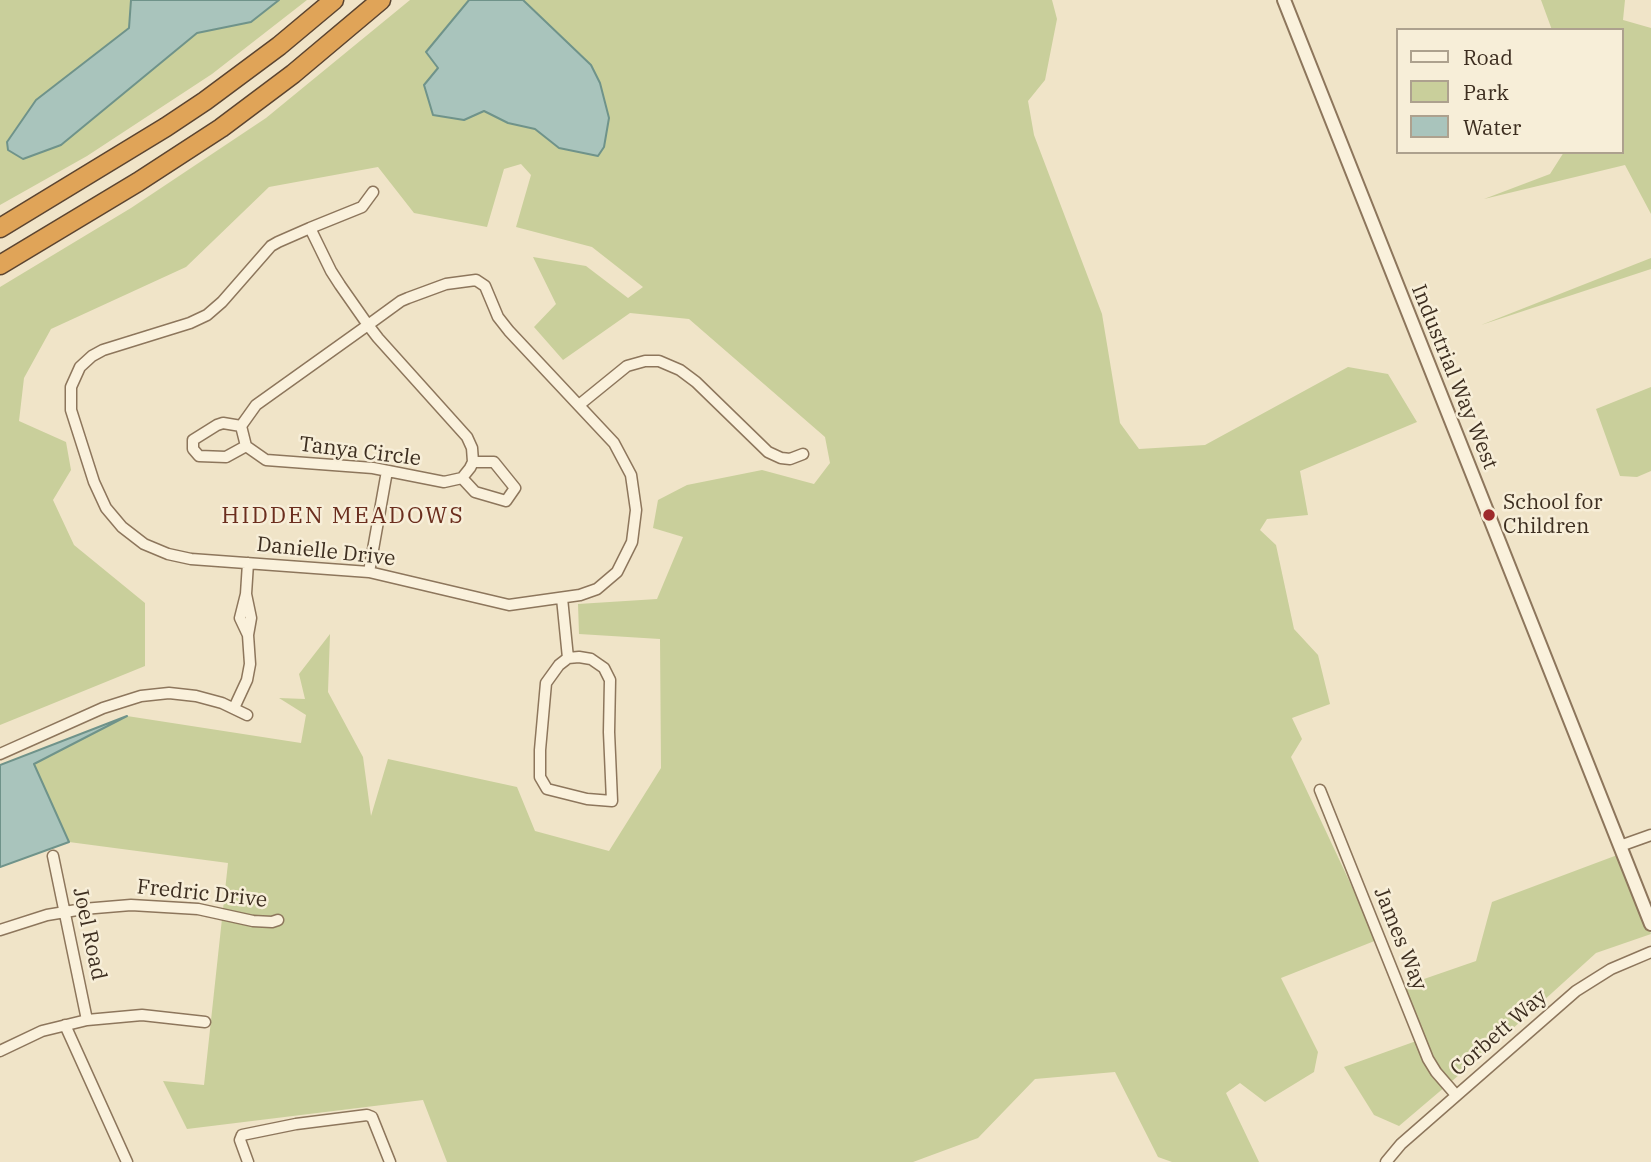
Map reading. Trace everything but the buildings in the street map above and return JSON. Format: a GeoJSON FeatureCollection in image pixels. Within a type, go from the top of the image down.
{"type":"FeatureCollection","features":[{"type":"Feature","properties":{"kind":"highway"},"geometry":{"type":"LineString","coordinates":[[0,229],[205,101],[279,46],[334,0]]}},
{"type":"Feature","properties":{"kind":"highway"},"geometry":{"type":"LineString","coordinates":[[0,265],[138,182],[221,128],[293,74],[381,0]]}},
{"type":"Feature","properties":{"kind":"street","name":"Industrial Way West"},"geometry":{"type":"LineString","coordinates":[[1284,0],[1651,924]]}},
{"type":"Feature","properties":{"kind":"street","name":"Danielle Drive"},"geometry":{"type":"LineString","coordinates":[[368,325],[401,301],[423,291],[446,284],[476,280],[485,286],[504,325],[614,443],[624,459],[635,493],[636,522],[629,551],[612,578],[592,592],[509,605],[369,572],[191,559],[168,554],[144,544],[122,527],[106,508],[94,482],[71,410],[71,387],[80,367],[96,353],[207,315],[222,302],[271,246],[362,207],[373,192]]}},
{"type":"Feature","properties":{"kind":"street"},"geometry":{"type":"LineString","coordinates":[[310,228],[331,271],[368,325],[394,359],[467,437],[472,448],[473,462],[462,478],[475,492],[506,501],[515,488],[494,462],[473,462]]}},
{"type":"Feature","properties":{"kind":"street"},"geometry":{"type":"LineString","coordinates":[[241,426],[228,423],[217,425],[193,440],[193,449],[199,456],[226,457],[246,446],[241,426],[256,405],[368,325]]}},
{"type":"Feature","properties":{"kind":"street"},"geometry":{"type":"LineString","coordinates":[[579,405],[627,366],[645,361],[659,361],[680,370],[695,382],[750,437],[771,454],[790,459],[803,454]]}},
{"type":"Feature","properties":{"kind":"street","name":"Tanya Circle"},"geometry":{"type":"LineString","coordinates":[[246,446],[266,460],[387,471],[444,482],[462,478]]}},
{"type":"Feature","properties":{"kind":"street"},"geometry":{"type":"LineString","coordinates":[[369,572],[387,471]]}},
{"type":"Feature","properties":{"kind":"street"},"geometry":{"type":"LineString","coordinates":[[234,708],[248,674],[250,656],[248,635],[240,618],[246,594],[248,563]]}},
{"type":"Feature","properties":{"kind":"street"},"geometry":{"type":"LineString","coordinates":[[562,598],[568,658]]}},
{"type":"Feature","properties":{"kind":"street"},"geometry":{"type":"LineString","coordinates":[[568,658],[591,659],[604,668],[610,680],[612,801],[587,799],[547,789],[540,777],[546,683],[559,665],[568,658]]}},
{"type":"Feature","properties":{"kind":"street"},"geometry":{"type":"LineString","coordinates":[[0,754],[103,708],[141,696],[185,694],[212,699],[247,715]]}},
{"type":"Feature","properties":{"kind":"street","name":"James Way"},"geometry":{"type":"LineString","coordinates":[[1320,790],[1428,1059],[1456,1096]]}},
{"type":"Feature","properties":{"kind":"street"},"geometry":{"type":"LineString","coordinates":[[1620,846],[1651,835]]}},
{"type":"Feature","properties":{"kind":"street","name":"Joel Road"},"geometry":{"type":"LineString","coordinates":[[53,856],[87,1020]]}},
{"type":"Feature","properties":{"kind":"street","name":"Fredric Drive"},"geometry":{"type":"LineString","coordinates":[[0,930],[64,912],[110,906],[150,905],[198,909],[253,921],[278,920]]}},
{"type":"Feature","properties":{"kind":"street","name":"Corbett Way"},"geometry":{"type":"LineString","coordinates":[[1386,1162],[1396,1149],[1576,992],[1611,969],[1651,952]]}},
{"type":"Feature","properties":{"kind":"street"},"geometry":{"type":"LineString","coordinates":[[0,1051],[26,1038],[87,1020],[142,1015],[205,1022]]}},
{"type":"Feature","properties":{"kind":"street"},"geometry":{"type":"LineString","coordinates":[[65,1025],[128,1162]]}},
{"type":"Feature","properties":{"kind":"street"},"geometry":{"type":"LineString","coordinates":[[248,1162],[240,1140],[242,1135],[296,1124],[367,1115],[372,1117],[390,1162]]}},
{"type":"Feature","properties":{"kind":"green space"},"geometry":{"type":"Polygon","coordinates":[[[0,0],[131,0],[129,28],[36,100],[7,141],[8,150],[61,145],[197,33],[251,22],[279,0],[307,0],[212,74],[87,156],[0,205],[0,0]]]}},
{"type":"Feature","properties":{"kind":"green space"},"geometry":{"type":"Polygon","coordinates":[[[410,0],[469,0],[427,52],[464,120],[484,111],[508,123],[535,129],[559,148],[591,65],[523,0],[1052,0],[1057,19],[1045,80],[1028,101],[1034,135],[1102,314],[1120,423],[1139,449],[1205,445],[1348,367],[1388,374],[1417,422],[1300,471],[1308,515],[1267,519],[1260,530],[1276,545],[1294,629],[1318,655],[1330,704],[1292,718],[1302,739],[1291,757],[1377,940],[1281,978],[1318,1052],[1314,1072],[1265,1102],[1240,1083],[1226,1093],[1259,1162],[1172,1162],[1158,1157],[1115,1072],[1035,1079],[978,1138],[913,1162],[447,1162],[423,1100],[187,1129],[163,1081],[204,1085],[228,863],[69,842],[34,764],[127,716],[301,743],[306,715],[279,698],[305,699],[299,674],[330,634],[328,692],[363,757],[371,816],[388,759],[517,787],[535,831],[609,851],[661,768],[660,639],[579,634],[578,604],[657,599],[683,537],[653,528],[658,500],[687,485],[762,470],[814,484],[830,463],[825,437],[689,319],[630,313],[563,360],[534,327],[556,304],[533,257],[586,266],[628,298],[643,287],[592,247],[516,227],[531,175],[521,164],[504,169],[487,227],[414,213],[378,167],[269,187],[186,267],[51,329],[24,378],[19,421],[66,442],[71,470],[53,500],[74,545],[145,603],[145,666],[0,725],[0,287],[131,208],[266,118],[410,0]]]}},
{"type":"Feature","properties":{"kind":"green space"},"geometry":{"type":"Polygon","coordinates":[[[1541,0],[1625,0],[1623,20],[1651,28],[1651,214],[1625,165],[1484,199],[1550,174],[1563,154],[1623,154],[1623,28],[1551,28],[1541,0]]]}},
{"type":"Feature","properties":{"kind":"green space"},"geometry":{"type":"Polygon","coordinates":[[[1651,258],[1651,269],[1481,325],[1651,258]]]}},
{"type":"Feature","properties":{"kind":"green space"},"geometry":{"type":"Polygon","coordinates":[[[1651,387],[1651,471],[1637,477],[1620,476],[1596,409],[1651,387]]]}},
{"type":"Feature","properties":{"kind":"green space"},"geometry":{"type":"Polygon","coordinates":[[[1620,854],[1651,934],[1596,953],[1499,1041],[1399,1126],[1374,1115],[1344,1067],[1419,1040],[1398,988],[1476,961],[1492,902],[1620,854]]]}},
{"type":"Feature","properties":{"kind":"water"},"geometry":{"type":"Polygon","coordinates":[[[131,0],[279,0],[251,22],[197,33],[61,145],[23,159],[8,150],[7,142],[36,100],[129,28],[131,0]]]}},
{"type":"Feature","properties":{"kind":"water"},"geometry":{"type":"Polygon","coordinates":[[[469,0],[523,0],[591,65],[600,83],[609,118],[604,147],[598,156],[559,148],[535,129],[508,123],[484,111],[464,120],[433,115],[424,85],[438,68],[426,52],[469,0]]]}},
{"type":"Feature","properties":{"kind":"water"},"geometry":{"type":"Polygon","coordinates":[[[127,716],[34,764],[69,842],[0,867],[0,765],[127,716]]]}},
{"type":"Feature","properties":{"kind":"place","name":"School for Children"},"geometry":{"type":"Point","coordinates":[1489,515]}},
{"type":"Feature","properties":{"kind":"district","name":"HIDDEN MEADOWS"},"geometry":{"type":"Point","coordinates":[343,516]}}]}
